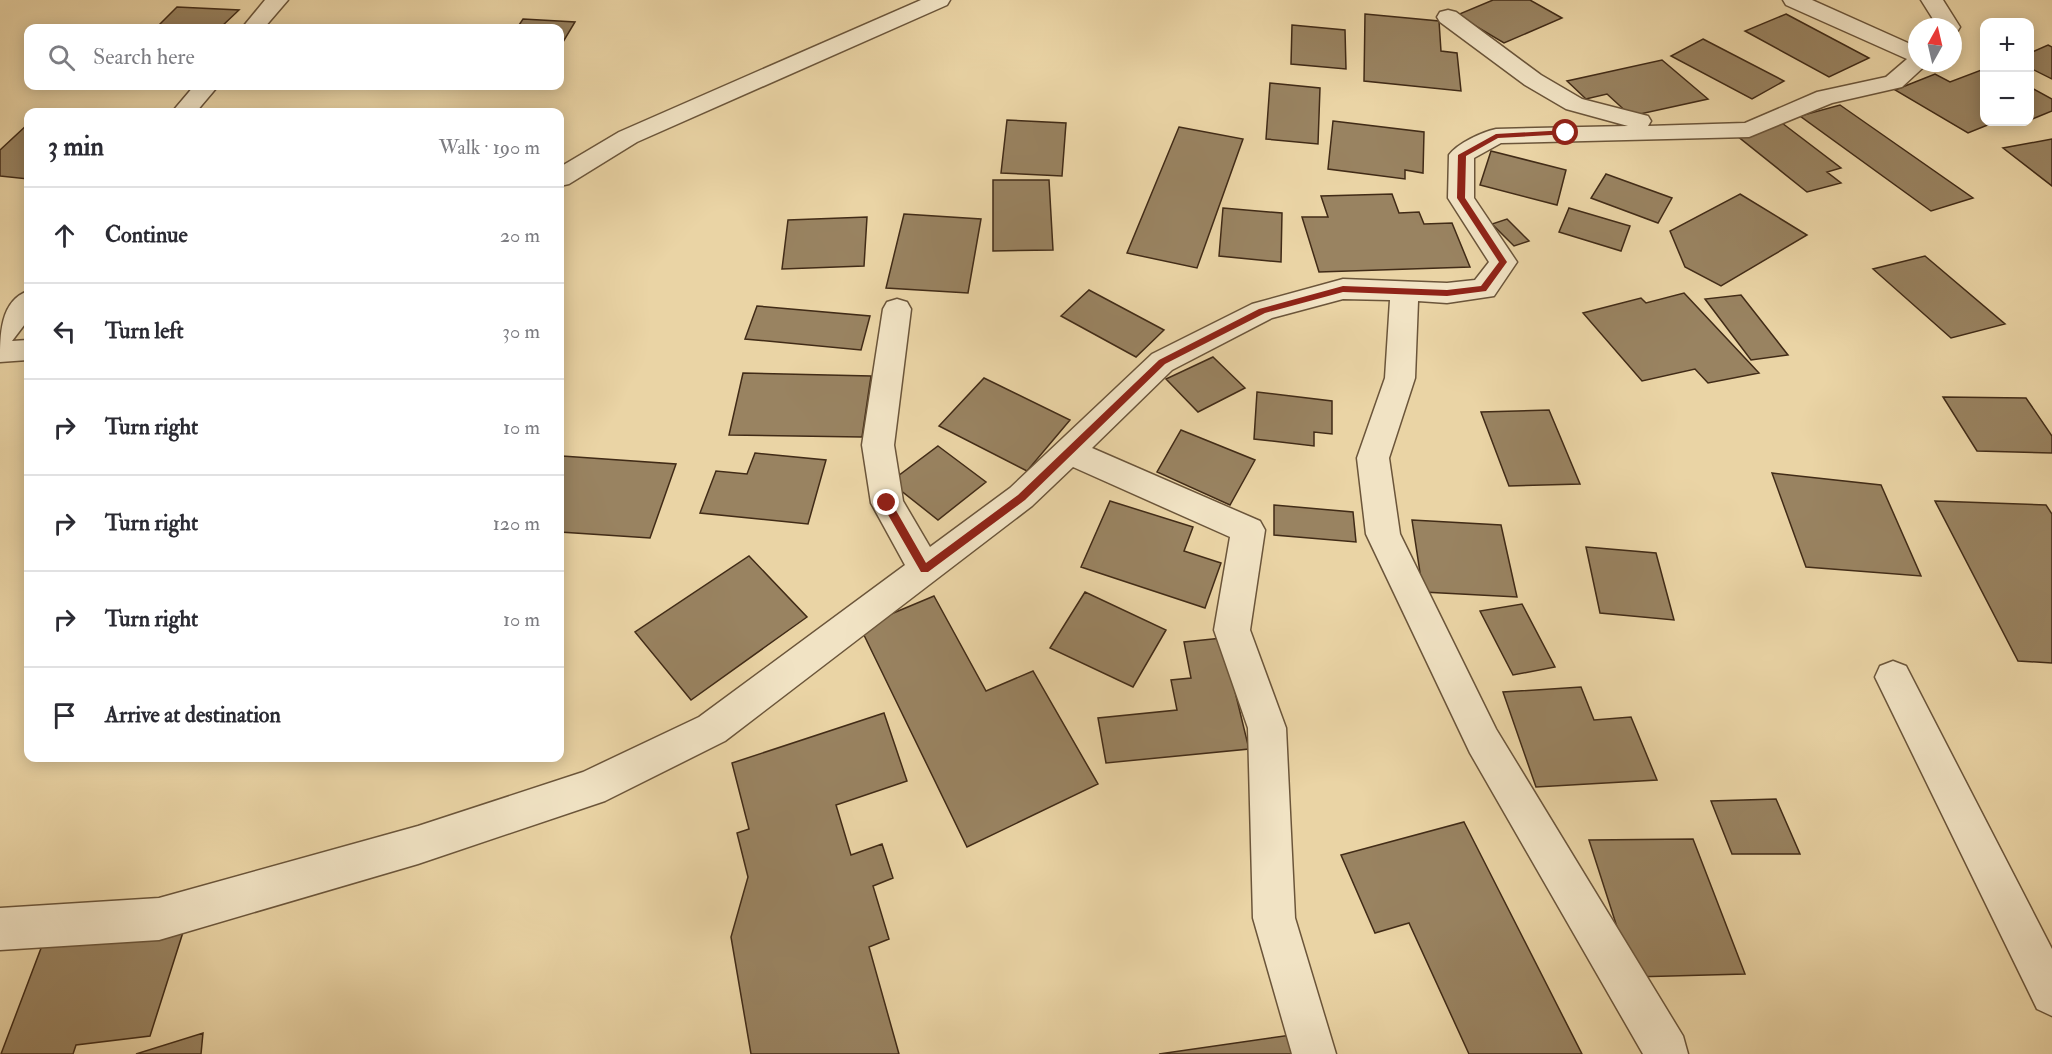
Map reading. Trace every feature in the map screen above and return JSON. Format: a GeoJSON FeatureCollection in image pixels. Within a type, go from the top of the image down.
{"type":"FeatureCollection","features":[{"type":"Feature","properties":{"kind":"street"},"geometry":{"type":"LineString","coordinates":[[256,24],[277,0]]}},
{"type":"Feature","properties":{"kind":"street"},"geometry":{"type":"LineString","coordinates":[[564,176],[628,137],[939,0]]}},
{"type":"Feature","properties":{"kind":"street"},"geometry":{"type":"LineString","coordinates":[[1794,0],[1908,51]]}},
{"type":"Feature","properties":{"kind":"street"},"geometry":{"type":"LineString","coordinates":[[1932,0],[1943,18]]}},
{"type":"Feature","properties":{"kind":"street"},"geometry":{"type":"LineString","coordinates":[[1448,17],[1533,80],[1574,104],[1684,133]]}},
{"type":"Feature","properties":{"kind":"street"},"geometry":{"type":"LineString","coordinates":[[0,929],[159,919],[418,845],[591,788],[712,729],[1021,497],[1162,362],[1262,311],[1343,289],[1447,293],[1484,289],[1503,262],[1461,198],[1462,155],[1496,136],[1749,130],[1825,97],[1894,82],[1908,70]]}},
{"type":"Feature","properties":{"kind":"street"},"geometry":{"type":"LineString","coordinates":[[187,108],[203,90]]}},
{"type":"Feature","properties":{"kind":"street"},"geometry":{"type":"LineString","coordinates":[[1404,291],[1400,378],[1373,458],[1383,534],[1484,741],[1667,1052]]}},
{"type":"Feature","properties":{"kind":"street"},"geometry":{"type":"LineString","coordinates":[[0,336],[24,306]]}},
{"type":"Feature","properties":{"kind":"street"},"geometry":{"type":"LineString","coordinates":[[897,309],[878,445],[887,503],[925,569]]}},
{"type":"Feature","properties":{"kind":"street"},"geometry":{"type":"LineString","coordinates":[[0,352],[24,350]]}},
{"type":"Feature","properties":{"kind":"street"},"geometry":{"type":"LineString","coordinates":[[1070,452],[1248,530],[1232,630],[1267,728],[1274,918],[1314,1054]]}},
{"type":"Feature","properties":{"kind":"street"},"geometry":{"type":"LineString","coordinates":[[1893,677],[2052,994]]}},
{"type":"Feature","properties":{"kind":"building"},"geometry":{"type":"Polygon","coordinates":[[[1493,0],[1530,0],[1562,18],[1504,43],[1457,15],[1493,0]]]}},
{"type":"Feature","properties":{"kind":"building"},"geometry":{"type":"Polygon","coordinates":[[[177,7],[239,10],[224,24],[160,24],[177,7]]]}},
{"type":"Feature","properties":{"kind":"building"},"geometry":{"type":"Polygon","coordinates":[[[1365,14],[1439,21],[1441,51],[1457,53],[1461,91],[1364,81],[1365,14]]]}},
{"type":"Feature","properties":{"kind":"building"},"geometry":{"type":"Polygon","coordinates":[[[1786,14],[1869,58],[1829,77],[1745,31],[1786,14]]]}},
{"type":"Feature","properties":{"kind":"building"},"geometry":{"type":"Polygon","coordinates":[[[523,19],[575,22],[564,40],[564,24],[520,24],[523,19]]]}},
{"type":"Feature","properties":{"kind":"building"},"geometry":{"type":"Polygon","coordinates":[[[1292,25],[1345,30],[1346,69],[1291,64],[1292,25]]]}},
{"type":"Feature","properties":{"kind":"building"},"geometry":{"type":"Polygon","coordinates":[[[1703,39],[1784,81],[1752,99],[1671,56],[1703,39]]]}},
{"type":"Feature","properties":{"kind":"building"},"geometry":{"type":"Polygon","coordinates":[[[2048,45],[2052,47],[2052,79],[2034,70],[2034,51],[2048,45]]]}},
{"type":"Feature","properties":{"kind":"building"},"geometry":{"type":"Polygon","coordinates":[[[1662,60],[1708,99],[1631,116],[1607,94],[1586,99],[1567,81],[1662,60]]]}},
{"type":"Feature","properties":{"kind":"building"},"geometry":{"type":"Polygon","coordinates":[[[1980,71],[1980,126],[1985,126],[1968,133],[1895,90],[1935,74],[1950,82],[1980,71]]]}},
{"type":"Feature","properties":{"kind":"building"},"geometry":{"type":"Polygon","coordinates":[[[1270,83],[1320,88],[1318,144],[1266,139],[1270,83]]]}},
{"type":"Feature","properties":{"kind":"building"},"geometry":{"type":"Polygon","coordinates":[[[2034,89],[2052,99],[2052,111],[2034,118],[2034,89]]]}},
{"type":"Feature","properties":{"kind":"building"},"geometry":{"type":"Polygon","coordinates":[[[1840,105],[1973,198],[1931,211],[1800,116],[1840,105]]]}},
{"type":"Feature","properties":{"kind":"building"},"geometry":{"type":"Polygon","coordinates":[[[1007,120],[1066,123],[1062,176],[1001,173],[1007,120]]]}},
{"type":"Feature","properties":{"kind":"building"},"geometry":{"type":"Polygon","coordinates":[[[1333,121],[1424,132],[1423,173],[1405,170],[1405,179],[1328,169],[1333,121]]]}},
{"type":"Feature","properties":{"kind":"building"},"geometry":{"type":"Polygon","coordinates":[[[1782,123],[1841,168],[1827,172],[1841,183],[1807,192],[1736,135],[1782,123]]]}},
{"type":"Feature","properties":{"kind":"building"},"geometry":{"type":"Polygon","coordinates":[[[1179,127],[1243,139],[1197,268],[1127,253],[1179,127]]]}},
{"type":"Feature","properties":{"kind":"building"},"geometry":{"type":"Polygon","coordinates":[[[24,128],[24,179],[0,176],[0,150],[24,128]]]}},
{"type":"Feature","properties":{"kind":"building"},"geometry":{"type":"Polygon","coordinates":[[[2052,139],[2052,186],[2003,148],[2052,139]]]}},
{"type":"Feature","properties":{"kind":"building"},"geometry":{"type":"Polygon","coordinates":[[[1491,151],[1566,170],[1557,205],[1480,185],[1491,151]]]}},
{"type":"Feature","properties":{"kind":"building"},"geometry":{"type":"Polygon","coordinates":[[[1606,174],[1672,198],[1658,223],[1591,198],[1606,174]]]}},
{"type":"Feature","properties":{"kind":"building"},"geometry":{"type":"Polygon","coordinates":[[[993,180],[1049,180],[1053,250],[993,251],[993,180]]]}},
{"type":"Feature","properties":{"kind":"building"},"geometry":{"type":"Polygon","coordinates":[[[1392,194],[1399,213],[1419,212],[1424,224],[1452,223],[1470,267],[1319,272],[1302,217],[1328,217],[1321,196],[1392,194]]]}},
{"type":"Feature","properties":{"kind":"building"},"geometry":{"type":"Polygon","coordinates":[[[1740,194],[1807,235],[1721,286],[1685,267],[1670,231],[1740,194]]]}},
{"type":"Feature","properties":{"kind":"building"},"geometry":{"type":"Polygon","coordinates":[[[1223,208],[1282,213],[1281,262],[1219,256],[1223,208]]]}},
{"type":"Feature","properties":{"kind":"building"},"geometry":{"type":"Polygon","coordinates":[[[1569,208],[1630,226],[1621,251],[1559,232],[1569,208]]]}},
{"type":"Feature","properties":{"kind":"building"},"geometry":{"type":"Polygon","coordinates":[[[904,214],[981,219],[968,293],[886,288],[904,214]]]}},
{"type":"Feature","properties":{"kind":"building"},"geometry":{"type":"Polygon","coordinates":[[[867,217],[864,266],[782,269],[788,220],[867,217]]]}},
{"type":"Feature","properties":{"kind":"building"},"geometry":{"type":"Polygon","coordinates":[[[1507,219],[1529,241],[1514,246],[1492,224],[1507,219]]]}},
{"type":"Feature","properties":{"kind":"building"},"geometry":{"type":"Polygon","coordinates":[[[1925,256],[2005,324],[1951,338],[1873,269],[1925,256]]]}},
{"type":"Feature","properties":{"kind":"building"},"geometry":{"type":"Polygon","coordinates":[[[1089,290],[1164,330],[1136,357],[1061,316],[1089,290]]]}},
{"type":"Feature","properties":{"kind":"building"},"geometry":{"type":"Polygon","coordinates":[[[1684,293],[1759,373],[1708,383],[1695,369],[1642,381],[1583,313],[1641,298],[1646,303],[1684,293]]]}},
{"type":"Feature","properties":{"kind":"building"},"geometry":{"type":"Polygon","coordinates":[[[1741,295],[1788,355],[1751,360],[1705,299],[1741,295]]]}},
{"type":"Feature","properties":{"kind":"building"},"geometry":{"type":"Polygon","coordinates":[[[757,306],[870,316],[861,350],[745,339],[757,306]]]}},
{"type":"Feature","properties":{"kind":"building"},"geometry":{"type":"Polygon","coordinates":[[[1213,357],[1245,388],[1198,412],[1166,379],[1213,357]]]}},
{"type":"Feature","properties":{"kind":"building"},"geometry":{"type":"Polygon","coordinates":[[[743,373],[871,376],[862,437],[729,435],[743,373]]]}},
{"type":"Feature","properties":{"kind":"building"},"geometry":{"type":"Polygon","coordinates":[[[984,378],[1070,420],[1027,471],[939,426],[984,378]]]}},
{"type":"Feature","properties":{"kind":"building"},"geometry":{"type":"Polygon","coordinates":[[[1257,392],[1332,401],[1332,434],[1314,432],[1314,446],[1254,439],[1257,392]]]}},
{"type":"Feature","properties":{"kind":"building"},"geometry":{"type":"Polygon","coordinates":[[[1943,397],[2026,398],[2052,436],[2052,453],[1977,451],[1943,397]]]}},
{"type":"Feature","properties":{"kind":"building"},"geometry":{"type":"Polygon","coordinates":[[[1549,410],[1580,484],[1509,486],[1481,412],[1549,410]]]}},
{"type":"Feature","properties":{"kind":"building"},"geometry":{"type":"Polygon","coordinates":[[[1181,430],[1255,460],[1230,505],[1157,472],[1181,430]]]}},
{"type":"Feature","properties":{"kind":"building"},"geometry":{"type":"Polygon","coordinates":[[[938,446],[986,482],[938,520],[890,482],[938,446]]]}},
{"type":"Feature","properties":{"kind":"building"},"geometry":{"type":"Polygon","coordinates":[[[755,453],[826,460],[808,524],[700,513],[716,471],[747,474],[755,453]]]}},
{"type":"Feature","properties":{"kind":"building"},"geometry":{"type":"Polygon","coordinates":[[[564,456],[676,464],[650,538],[564,532],[564,456]]]}},
{"type":"Feature","properties":{"kind":"building"},"geometry":{"type":"Polygon","coordinates":[[[1772,473],[1881,485],[1921,576],[1806,567],[1772,473]]]}},
{"type":"Feature","properties":{"kind":"building"},"geometry":{"type":"Polygon","coordinates":[[[1110,501],[1193,527],[1184,551],[1221,563],[1205,608],[1081,567],[1110,501]]]}},
{"type":"Feature","properties":{"kind":"building"},"geometry":{"type":"Polygon","coordinates":[[[1935,501],[2046,505],[2052,514],[2052,663],[2018,661],[1935,501]]]}},
{"type":"Feature","properties":{"kind":"building"},"geometry":{"type":"Polygon","coordinates":[[[1274,505],[1353,512],[1356,542],[1274,535],[1274,505]]]}},
{"type":"Feature","properties":{"kind":"building"},"geometry":{"type":"Polygon","coordinates":[[[1412,520],[1501,525],[1517,597],[1423,592],[1412,520]]]}},
{"type":"Feature","properties":{"kind":"building"},"geometry":{"type":"Polygon","coordinates":[[[1586,547],[1656,553],[1674,620],[1600,613],[1586,547]]]}},
{"type":"Feature","properties":{"kind":"building"},"geometry":{"type":"Polygon","coordinates":[[[749,556],[807,617],[691,700],[635,632],[749,556]]]}},
{"type":"Feature","properties":{"kind":"building"},"geometry":{"type":"Polygon","coordinates":[[[1085,592],[1166,630],[1133,687],[1050,648],[1085,592]]]}},
{"type":"Feature","properties":{"kind":"building"},"geometry":{"type":"Polygon","coordinates":[[[934,596],[986,691],[1033,671],[1098,784],[967,847],[860,627],[934,596]]]}},
{"type":"Feature","properties":{"kind":"building"},"geometry":{"type":"Polygon","coordinates":[[[1522,604],[1555,667],[1513,675],[1480,611],[1522,604]]]}},
{"type":"Feature","properties":{"kind":"building"},"geometry":{"type":"Polygon","coordinates":[[[1222,638],[1249,749],[1106,763],[1098,718],[1177,710],[1171,680],[1191,678],[1184,642],[1222,638]]]}},
{"type":"Feature","properties":{"kind":"building"},"geometry":{"type":"Polygon","coordinates":[[[1581,687],[1594,720],[1631,717],[1657,780],[1536,787],[1503,692],[1581,687]]]}},
{"type":"Feature","properties":{"kind":"building"},"geometry":{"type":"Polygon","coordinates":[[[884,713],[907,781],[836,805],[851,855],[882,844],[893,878],[873,886],[889,939],[869,947],[899,1054],[751,1054],[731,937],[748,877],[737,833],[749,829],[732,763],[884,713]]]}},
{"type":"Feature","properties":{"kind":"building"},"geometry":{"type":"Polygon","coordinates":[[[1776,799],[1800,854],[1732,854],[1711,801],[1776,799]]]}},
{"type":"Feature","properties":{"kind":"building"},"geometry":{"type":"Polygon","coordinates":[[[1464,822],[1582,1054],[1469,1054],[1409,923],[1375,933],[1341,855],[1464,822]]]}},
{"type":"Feature","properties":{"kind":"building"},"geometry":{"type":"Polygon","coordinates":[[[1693,839],[1745,974],[1633,977],[1589,840],[1693,839]]]}},
{"type":"Feature","properties":{"kind":"building"},"geometry":{"type":"Polygon","coordinates":[[[185,926],[150,1036],[76,1045],[73,1054],[1,1054],[43,943],[185,926]]]}},
{"type":"Feature","properties":{"kind":"building"},"geometry":{"type":"Polygon","coordinates":[[[203,1033],[201,1054],[136,1054],[203,1033]]]}},
{"type":"Feature","properties":{"kind":"building"},"geometry":{"type":"Polygon","coordinates":[[[1291,1035],[1296,1054],[1159,1054],[1291,1035]]]}},
{"type":"Feature","properties":{"kind":"route"},"geometry":{"type":"LineString","coordinates":[[887,503],[925,569],[1021,497],[1162,362],[1262,311],[1343,289],[1447,293],[1484,289],[1503,262],[1461,198],[1462,155],[1496,136],[1566,133]]}}]}
